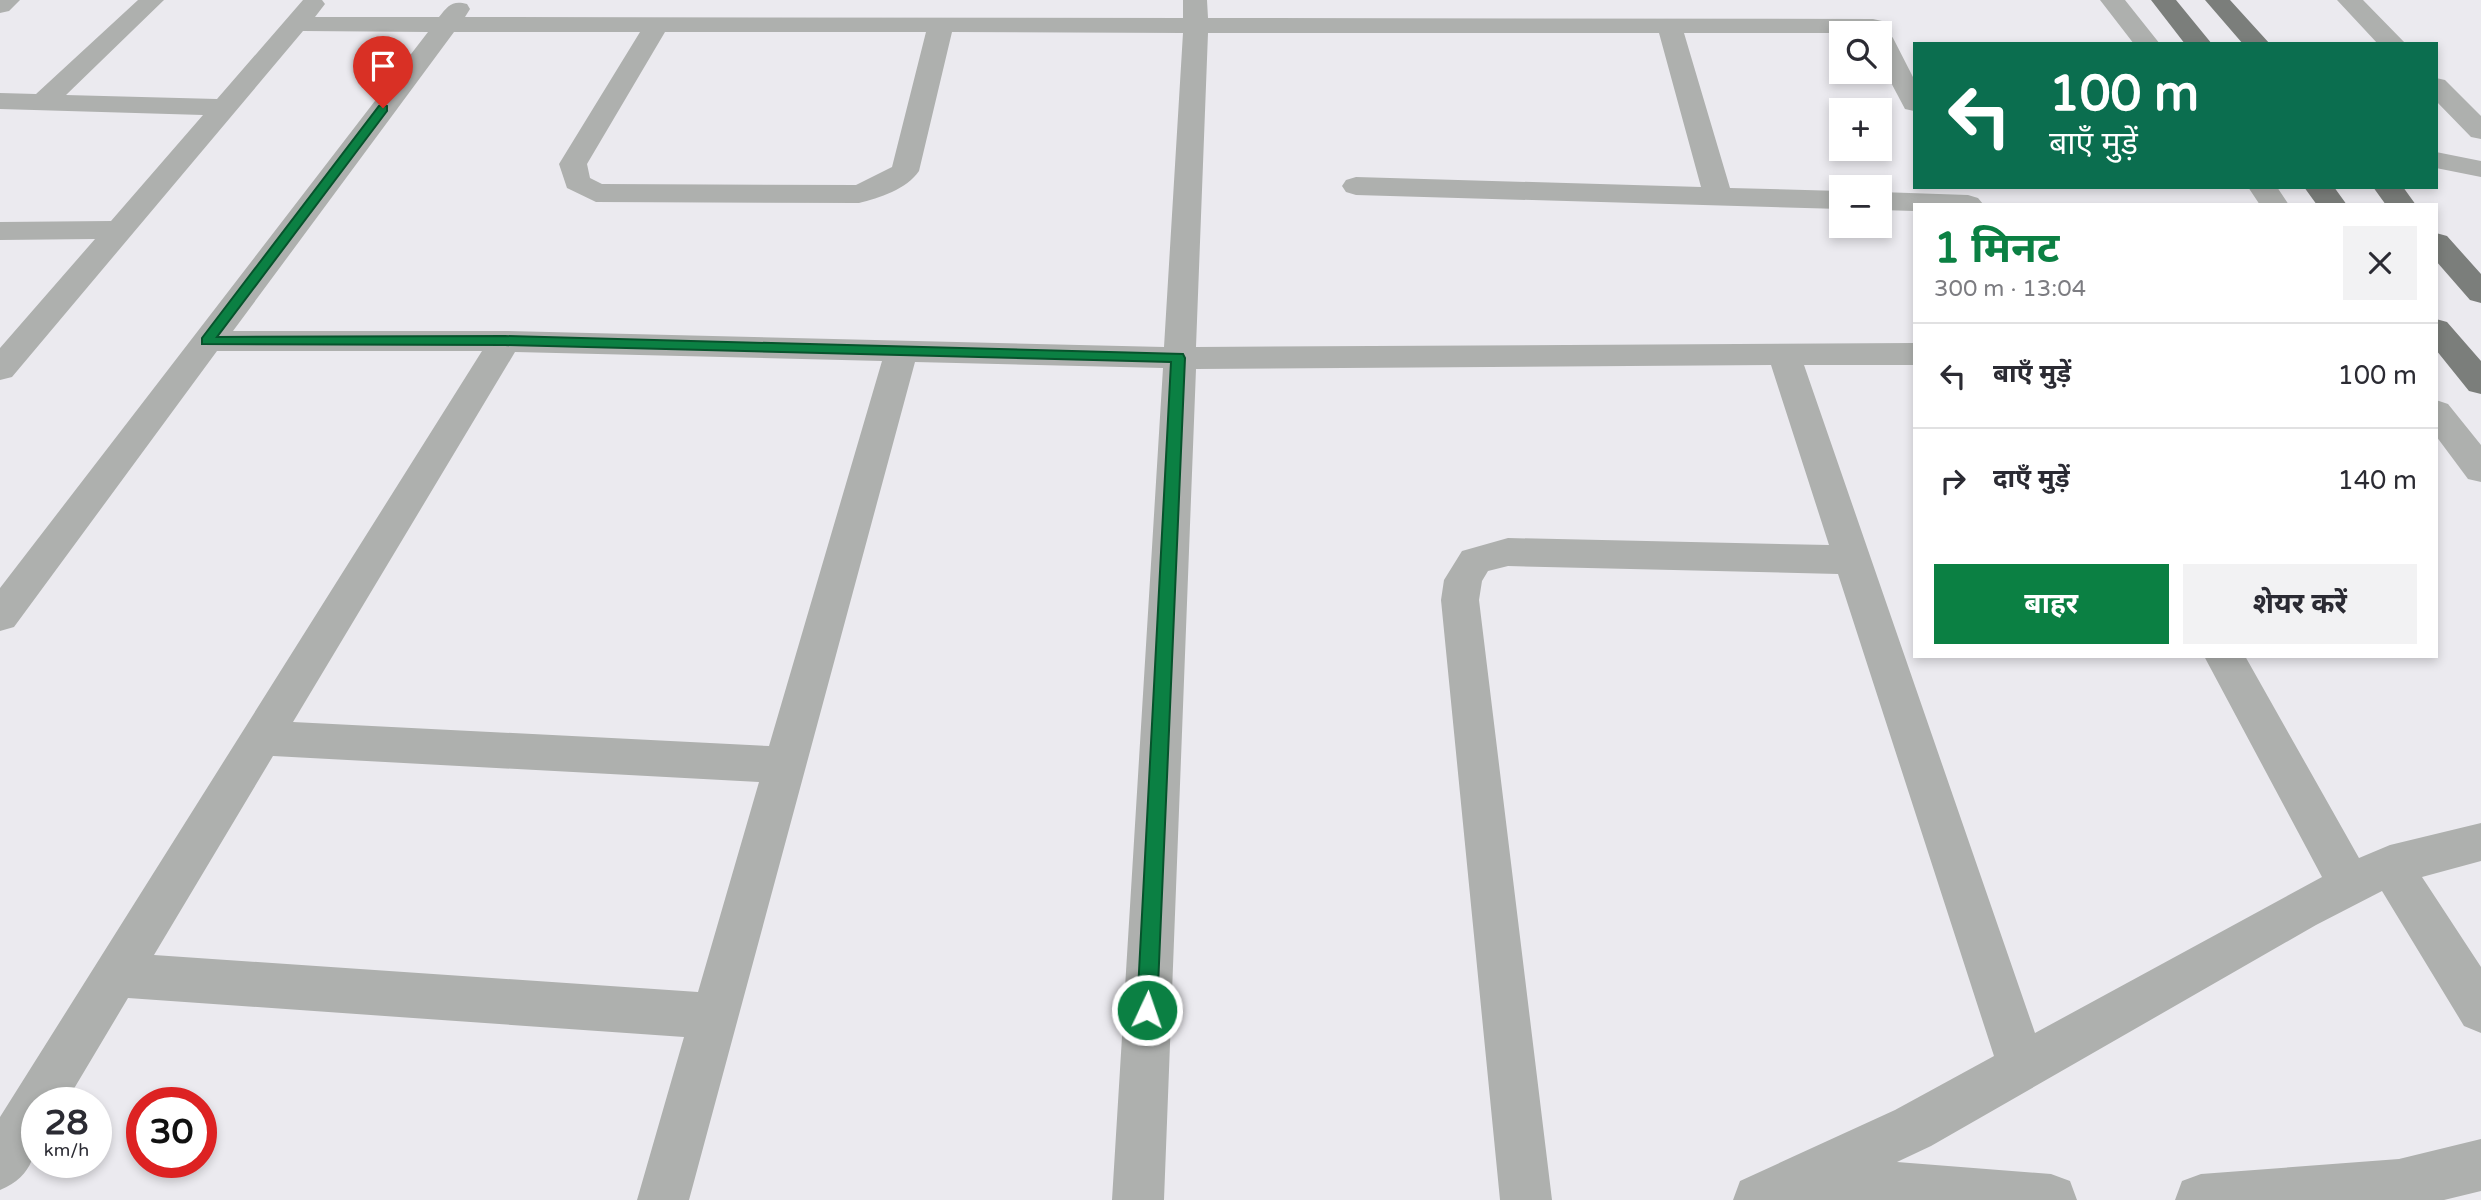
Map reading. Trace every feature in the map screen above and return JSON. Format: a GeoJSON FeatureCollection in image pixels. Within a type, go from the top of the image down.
{"type":"FeatureCollection","features":[{"type":"Feature","properties":{"kind":"main road"},"geometry":{"type":"LineString","coordinates":[[2163,0],[2197,42]]}},
{"type":"Feature","properties":{"kind":"main road"},"geometry":{"type":"LineString","coordinates":[[2217,0],[2255,42]]}},
{"type":"Feature","properties":{"kind":"main road"},"geometry":{"type":"LineString","coordinates":[[2320,189],[2331,203]]}},
{"type":"Feature","properties":{"kind":"main road"},"geometry":{"type":"LineString","coordinates":[[2388,189],[2400,203]]}},
{"type":"Feature","properties":{"kind":"main road"},"geometry":{"type":"LineString","coordinates":[[2438,245],[2481,293]]}},
{"type":"Feature","properties":{"kind":"main road"},"geometry":{"type":"LineString","coordinates":[[2438,331],[2481,383]]}},
{"type":"Feature","properties":{"kind":"street"},"geometry":{"type":"LineString","coordinates":[[0,6],[8,0]]}},
{"type":"Feature","properties":{"kind":"street"},"geometry":{"type":"LineString","coordinates":[[43,102],[152,0]]}},
{"type":"Feature","properties":{"kind":"street"},"geometry":{"type":"LineString","coordinates":[[0,369],[317,0]]}},
{"type":"Feature","properties":{"kind":"street"},"geometry":{"type":"LineString","coordinates":[[1859,0],[1871,21]]}},
{"type":"Feature","properties":{"kind":"street"},"geometry":{"type":"LineString","coordinates":[[2112,0],[2145,42]]}},
{"type":"Feature","properties":{"kind":"street"},"geometry":{"type":"LineString","coordinates":[[2349,0],[2391,42]]}},
{"type":"Feature","properties":{"kind":"street"},"geometry":{"type":"LineString","coordinates":[[297,24],[456,12],[657,24],[941,24],[1195,12],[1829,31]]}},
{"type":"Feature","properties":{"kind":"street"},"geometry":{"type":"LineString","coordinates":[[0,616],[456,12]]}},
{"type":"Feature","properties":{"kind":"street"},"geometry":{"type":"LineString","coordinates":[[1138,1200],[1195,12]]}},
{"type":"Feature","properties":{"kind":"street"},"geometry":{"type":"LineString","coordinates":[[657,24],[573,164],[577,182],[596,193],[859,194],[881,186],[905,172],[941,24]]}},
{"type":"Feature","properties":{"kind":"street"},"geometry":{"type":"LineString","coordinates":[[1669,26],[1718,196]]}},
{"type":"Feature","properties":{"kind":"street"},"geometry":{"type":"LineString","coordinates":[[1892,61],[1913,101]]}},
{"type":"Feature","properties":{"kind":"street"},"geometry":{"type":"LineString","coordinates":[[2438,88],[2481,131]]}},
{"type":"Feature","properties":{"kind":"street"},"geometry":{"type":"LineString","coordinates":[[0,101],[224,107]]}},
{"type":"Feature","properties":{"kind":"street"},"geometry":{"type":"LineString","coordinates":[[2438,160],[2481,169]]}},
{"type":"Feature","properties":{"kind":"street"},"geometry":{"type":"LineString","coordinates":[[1356,186],[1829,200]]}},
{"type":"Feature","properties":{"kind":"street"},"geometry":{"type":"LineString","coordinates":[[2264,189],[2274,203]]}},
{"type":"Feature","properties":{"kind":"street"},"geometry":{"type":"LineString","coordinates":[[1892,201],[1966,199]]}},
{"type":"Feature","properties":{"kind":"street"},"geometry":{"type":"LineString","coordinates":[[0,231],[119,230]]}},
{"type":"Feature","properties":{"kind":"street"},"geometry":{"type":"LineString","coordinates":[[207,341],[505,341],[1178,358],[1913,354]]}},
{"type":"Feature","properties":{"kind":"street"},"geometry":{"type":"LineString","coordinates":[[47,1087],[505,341]]}},
{"type":"Feature","properties":{"kind":"street"},"geometry":{"type":"LineString","coordinates":[[663,1200],[901,352]]}},
{"type":"Feature","properties":{"kind":"street"},"geometry":{"type":"LineString","coordinates":[[1783,353],[2022,1067]]}},
{"type":"Feature","properties":{"kind":"street"},"geometry":{"type":"LineString","coordinates":[[2438,415],[2481,470]]}},
{"type":"Feature","properties":{"kind":"street"},"geometry":{"type":"LineString","coordinates":[[1526,1200],[1461,600],[1462,580],[1475,561],[1508,552],[1852,560]]}},
{"type":"Feature","properties":{"kind":"street"},"geometry":{"type":"LineString","coordinates":[[2225,658],[2370,875],[2481,1010]]}},
{"type":"Feature","properties":{"kind":"street"},"geometry":{"type":"LineString","coordinates":[[261,738],[785,765]]}},
{"type":"Feature","properties":{"kind":"street"},"geometry":{"type":"LineString","coordinates":[[1779,1191],[1913,1128],[2300,910],[2370,875],[2481,842]]}},
{"type":"Feature","properties":{"kind":"street"},"geometry":{"type":"LineString","coordinates":[[116,975],[715,1016]]}},
{"type":"Feature","properties":{"kind":"street"},"geometry":{"type":"LineString","coordinates":[[0,1164],[21,1129]]}},
{"type":"Feature","properties":{"kind":"street"},"geometry":{"type":"LineString","coordinates":[[2200,1200],[2399,1185],[2481,1166]]}},
{"type":"Feature","properties":{"kind":"street"},"geometry":{"type":"LineString","coordinates":[[1779,1191],[2051,1200]]}},
{"type":"Feature","properties":{"kind":"route"},"geometry":{"type":"LineString","coordinates":[[383,108],[207,341],[505,341],[1178,358],[1147,1010]]}}]}
